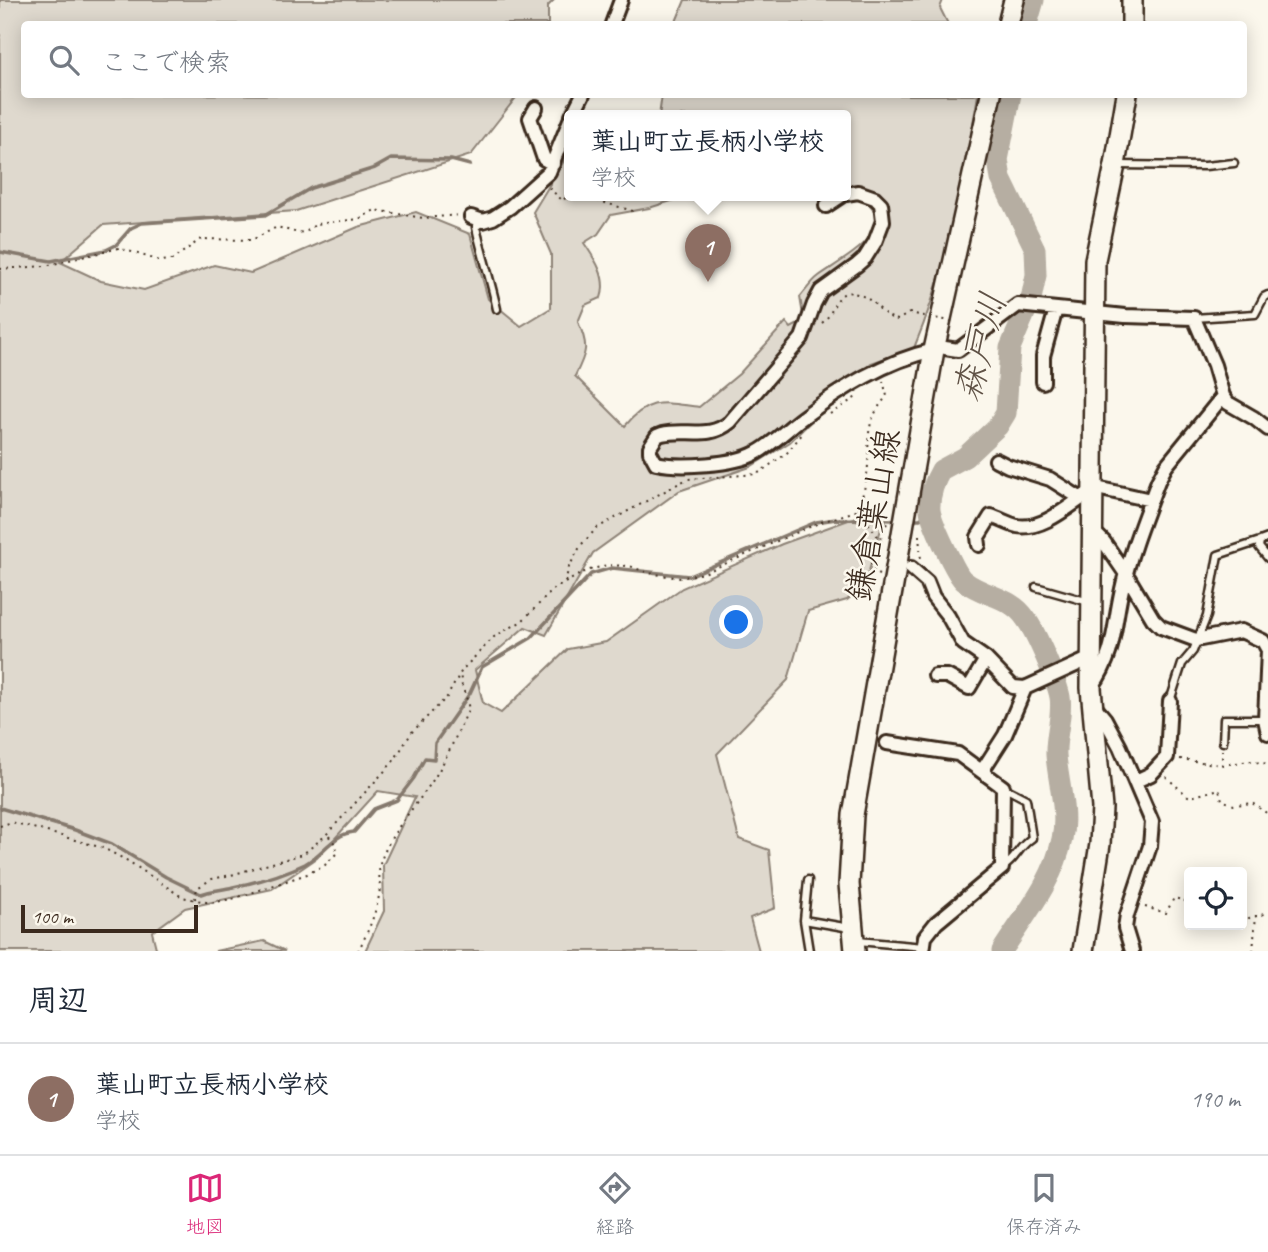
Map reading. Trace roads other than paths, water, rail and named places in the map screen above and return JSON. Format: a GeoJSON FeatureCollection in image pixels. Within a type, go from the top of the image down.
{"type":"FeatureCollection","features":[{"type":"Feature","properties":{"kind":"street"},"geometry":{"type":"LineString","coordinates":[[613,21],[621,0]]}},
{"type":"Feature","properties":{"kind":"street"},"geometry":{"type":"LineString","coordinates":[[1009,21],[1014,0]]}},
{"type":"Feature","properties":{"kind":"street"},"geometry":{"type":"LineString","coordinates":[[1132,0],[1132,21]]}},
{"type":"Feature","properties":{"kind":"street","name":"鎌倉葉山線"},"geometry":{"type":"LineString","coordinates":[[853,940],[849,884],[853,815],[939,349],[990,98]]}},
{"type":"Feature","properties":{"kind":"street"},"geometry":{"type":"LineString","coordinates":[[1083,951],[1102,825],[1091,696],[1092,529],[1088,492],[1095,260],[1126,98]]}},
{"type":"Feature","properties":{"kind":"street"},"geometry":{"type":"LineString","coordinates":[[536,108],[530,118],[544,159],[553,164]]}},
{"type":"Feature","properties":{"kind":"street"},"geometry":{"type":"LineString","coordinates":[[477,219],[493,218],[541,180],[553,164],[564,136]]}},
{"type":"Feature","properties":{"kind":"street"},"geometry":{"type":"LineString","coordinates":[[851,193],[858,192],[878,201],[883,211],[883,221],[875,242],[864,258],[821,291],[807,328],[790,354],[725,426],[709,433],[671,432],[657,436],[652,442],[650,452],[656,463],[676,466],[754,454],[779,438],[814,409],[867,375],[904,357],[939,349],[958,350],[1018,305],[1125,316],[1194,318],[1214,365],[1223,397],[1268,429]]}},
{"type":"Feature","properties":{"kind":"street"},"geometry":{"type":"LineString","coordinates":[[826,206],[834,201]]}},
{"type":"Feature","properties":{"kind":"street"},"geometry":{"type":"LineString","coordinates":[[1043,383],[1043,356],[1056,309]]}},
{"type":"Feature","properties":{"kind":"street"},"geometry":{"type":"LineString","coordinates":[[1091,696],[1104,669],[1116,629],[1126,574],[1151,500],[1166,466],[1223,397]]}},
{"type":"Feature","properties":{"kind":"street"},"geometry":{"type":"LineString","coordinates":[[996,460],[1088,492],[1151,500]]}},
{"type":"Feature","properties":{"kind":"street"},"geometry":{"type":"LineString","coordinates":[[979,545],[978,537],[991,516],[1019,526],[1031,526],[1042,523],[1088,492]]}},
{"type":"Feature","properties":{"kind":"street"},"geometry":{"type":"LineString","coordinates":[[1092,529],[1104,542],[1153,619],[1161,627],[1196,640],[1241,631],[1263,640],[1268,650],[1265,719],[1268,733]]}},
{"type":"Feature","properties":{"kind":"street"},"geometry":{"type":"LineString","coordinates":[[915,570],[927,582],[933,597],[948,616],[962,642],[986,659],[1013,687],[1025,688],[1091,658]]}},
{"type":"Feature","properties":{"kind":"street"},"geometry":{"type":"LineString","coordinates":[[935,676],[947,676],[970,688],[986,659]]}},
{"type":"Feature","properties":{"kind":"street"},"geometry":{"type":"LineString","coordinates":[[982,771],[1005,734],[1025,688]]}},
{"type":"Feature","properties":{"kind":"street"},"geometry":{"type":"LineString","coordinates":[[1091,696],[1136,781],[1152,822],[1150,846],[1126,915],[1125,928],[1132,951]]}},
{"type":"Feature","properties":{"kind":"street"},"geometry":{"type":"LineString","coordinates":[[1136,781],[1163,763],[1170,701]]}},
{"type":"Feature","properties":{"kind":"street"},"geometry":{"type":"LineString","coordinates":[[887,743],[958,754],[1003,788],[1002,868],[936,923],[925,937],[924,949]]}},
{"type":"Feature","properties":{"kind":"lane"},"geometry":{"type":"LineString","coordinates":[[1115,165],[1205,166],[1234,163]]}},
{"type":"Feature","properties":{"kind":"lane"},"geometry":{"type":"LineString","coordinates":[[477,219],[483,264],[490,279],[497,309]]}},
{"type":"Feature","properties":{"kind":"lane"},"geometry":{"type":"LineString","coordinates":[[1194,318],[1255,314],[1264,297],[1268,295]]}},
{"type":"Feature","properties":{"kind":"lane"},"geometry":{"type":"LineString","coordinates":[[1170,701],[1182,664],[1193,651],[1207,616],[1218,555],[1268,537]]}},
{"type":"Feature","properties":{"kind":"lane"},"geometry":{"type":"LineString","coordinates":[[1260,541],[1259,547],[1268,558]]}},
{"type":"Feature","properties":{"kind":"lane"},"geometry":{"type":"LineString","coordinates":[[1035,587],[1091,603]]}},
{"type":"Feature","properties":{"kind":"lane"},"geometry":{"type":"LineString","coordinates":[[1223,742],[1224,719],[1265,719]]}},
{"type":"Feature","properties":{"kind":"lane"},"geometry":{"type":"LineString","coordinates":[[1002,868],[1011,862],[1021,845],[1032,838],[1026,799],[1003,788]]}},
{"type":"Feature","properties":{"kind":"lane"},"geometry":{"type":"LineString","coordinates":[[808,880],[804,920],[809,951]]}},
{"type":"Feature","properties":{"kind":"lane"},"geometry":{"type":"LineString","coordinates":[[804,920],[853,940],[924,949]]}},
{"type":"Feature","properties":{"kind":"waterway","name":"森戸川"},"geometry":{"type":"LineString","coordinates":[[1028,21],[1034,0]]}},
{"type":"Feature","properties":{"kind":"waterway","name":"森戸川"},"geometry":{"type":"LineString","coordinates":[[1002,951],[1045,884],[1062,839],[1063,808],[1056,755],[1060,697],[1046,657],[1020,611],[960,577],[931,516],[930,504],[932,489],[941,470],[965,457],[998,426],[1006,413],[1010,348],[1031,299],[1036,275],[1035,249],[1001,179],[998,160],[1010,98]]}},
{"type":"Feature","properties":{"kind":"waterway"},"geometry":{"type":"LineString","coordinates":[[0,252],[51,261],[106,250],[116,245],[131,228],[142,223],[265,215],[311,188],[375,168],[391,159],[451,160],[470,165]]}},
{"type":"Feature","properties":{"kind":"waterway"},"geometry":{"type":"LineString","coordinates":[[911,519],[920,519],[930,512]]}},
{"type":"Feature","properties":{"kind":"waterway"},"geometry":{"type":"LineString","coordinates":[[0,808],[112,844],[166,877],[201,894],[270,878],[305,864],[340,836],[354,832],[374,809],[397,800],[425,758],[434,759],[435,743],[470,693],[482,667],[531,638],[591,574],[612,568],[689,576],[816,522],[836,519],[896,520]]}},
{"type":"Feature","properties":{"kind":"place","name":"葉山町立長柄小学校"},"geometry":{"type":"Point","coordinates":[708,282]}}]}
